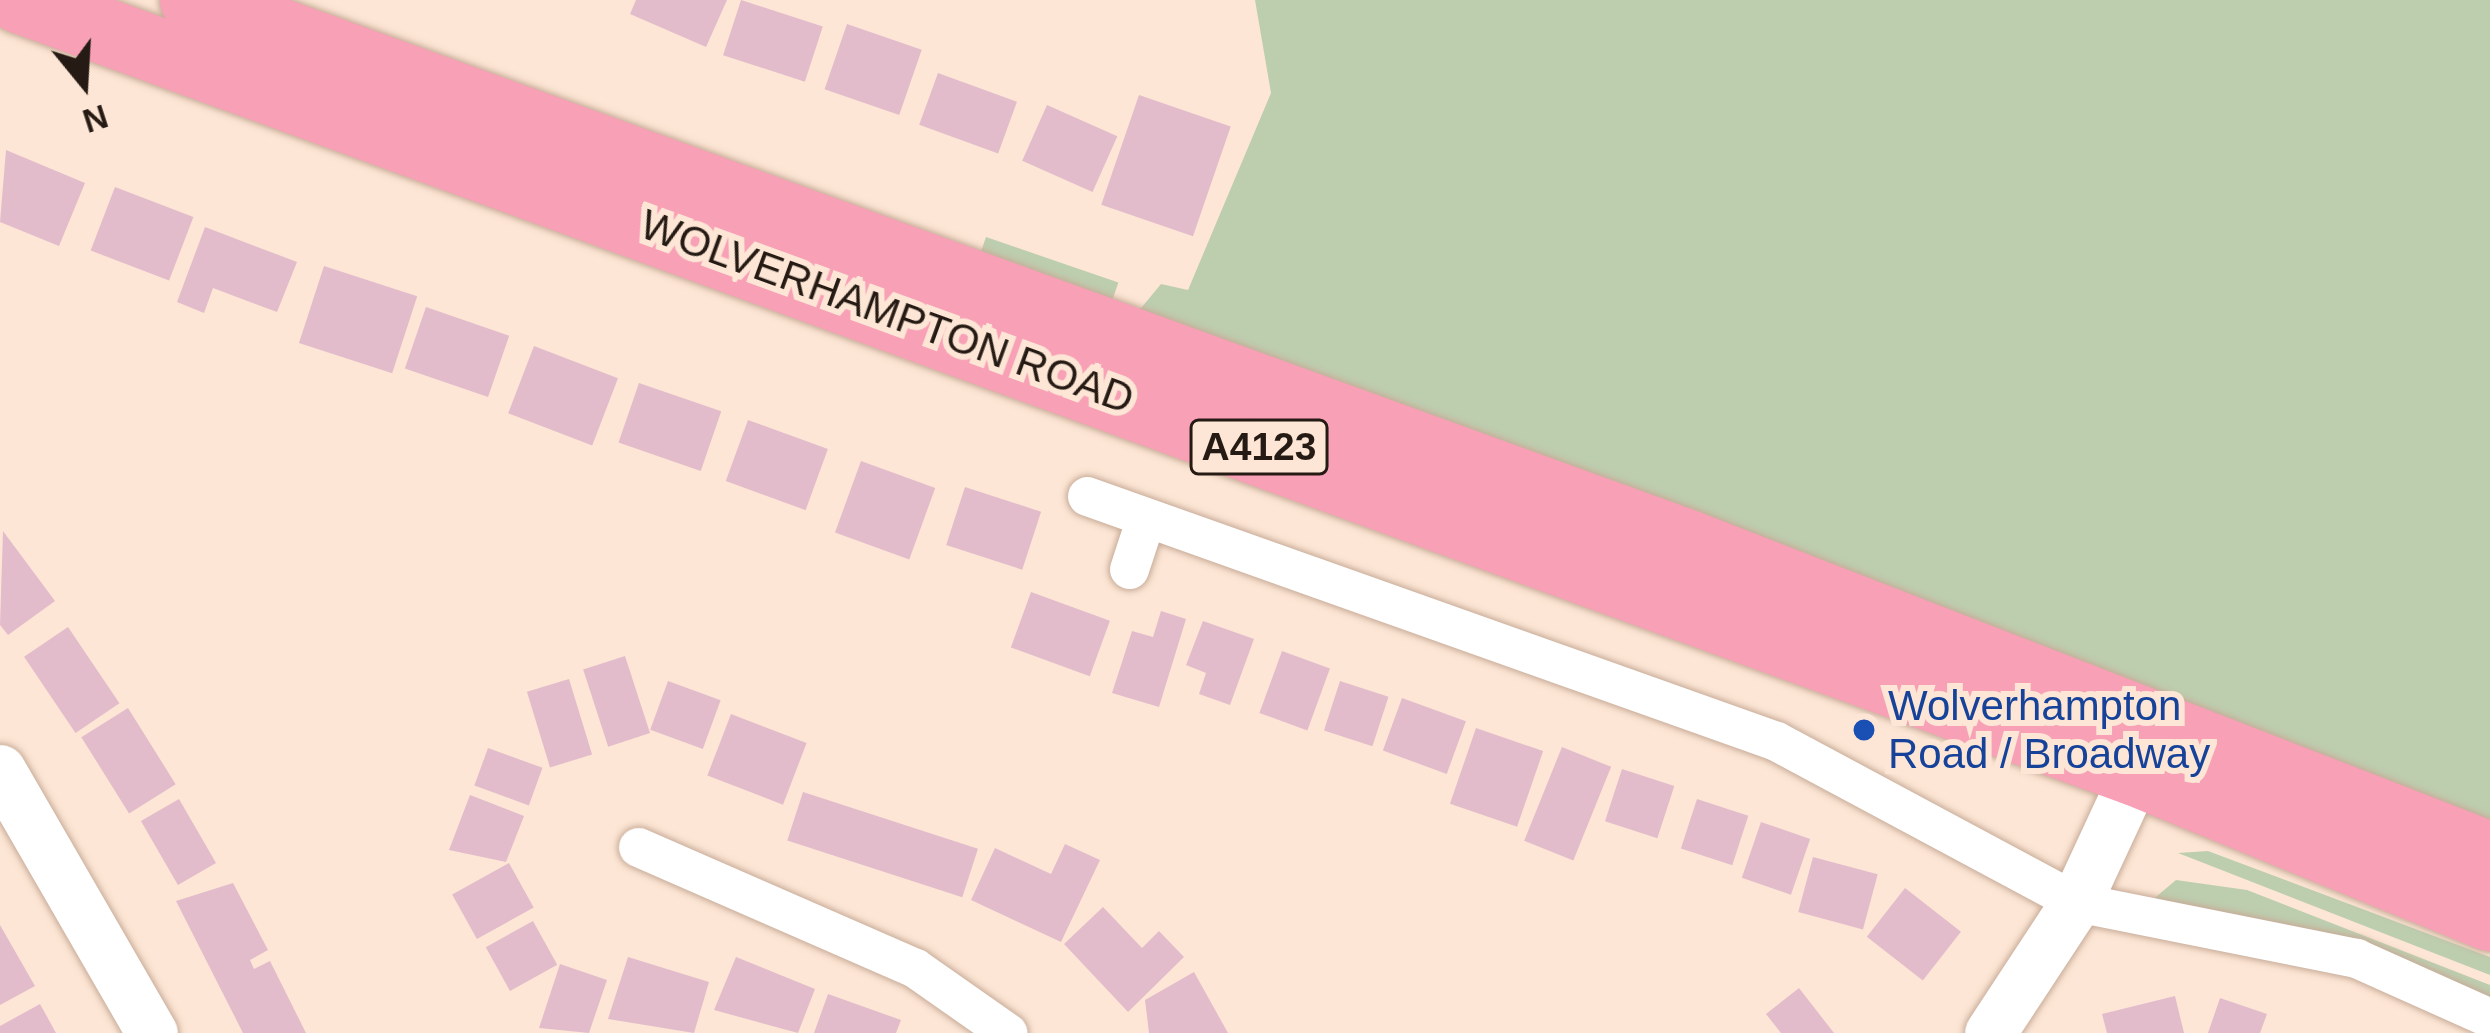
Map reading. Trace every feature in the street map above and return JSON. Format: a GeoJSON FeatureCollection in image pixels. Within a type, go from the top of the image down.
{"type":"FeatureCollection","features":[{"type":"Feature","properties":{"kind":"highway","name":"WOLVERHAMPTON ROAD"},"geometry":{"type":"LineString","coordinates":[[20,0],[2146,746],[2490,855]]}},
{"type":"Feature","properties":{"kind":"highway","name":"WOLVERHAMPTON ROAD"},"geometry":{"type":"LineString","coordinates":[[193,0],[2146,746],[2490,918]]}},
{"type":"Feature","properties":{"kind":"street"},"geometry":{"type":"LineString","coordinates":[[1087,496],[1776,741],[2076,902],[2356,958],[2490,1018]]}},
{"type":"Feature","properties":{"kind":"street"},"geometry":{"type":"LineString","coordinates":[[1129,569],[1145,520]]}},
{"type":"Feature","properties":{"kind":"street"},"geometry":{"type":"LineString","coordinates":[[1990,1033],[2076,902],[2146,746]]}},
{"type":"Feature","properties":{"kind":"street"},"geometry":{"type":"LineString","coordinates":[[0,770],[152,1033]]}},
{"type":"Feature","properties":{"kind":"street"},"geometry":{"type":"LineString","coordinates":[[638,847],[915,968],[1008,1033]]}},
{"type":"Feature","properties":{"kind":"green space"},"geometry":{"type":"Polygon","coordinates":[[[1255,0],[2490,0],[2490,821],[1137,313],[1161,284],[1188,290],[1271,93],[1255,0]]]}},
{"type":"Feature","properties":{"kind":"green space"},"geometry":{"type":"Polygon","coordinates":[[[986,237],[1118,283],[1109,311],[976,265],[986,237]]]}},
{"type":"Feature","properties":{"kind":"green space"},"geometry":{"type":"Polygon","coordinates":[[[2208,851],[2490,957],[2490,975],[2178,853],[2208,851]]]}},
{"type":"Feature","properties":{"kind":"green space"},"geometry":{"type":"Polygon","coordinates":[[[2176,880],[2247,890],[2490,985],[2490,1001],[2144,907],[2176,880]]]}},
{"type":"Feature","properties":{"kind":"building"},"geometry":{"type":"Polygon","coordinates":[[[636,0],[727,0],[706,47],[630,14],[636,0]]]}},
{"type":"Feature","properties":{"kind":"building"},"geometry":{"type":"Polygon","coordinates":[[[741,0],[823,27],[805,82],[723,55],[741,0]]]}},
{"type":"Feature","properties":{"kind":"building"},"geometry":{"type":"Polygon","coordinates":[[[847,24],[922,50],[899,115],[825,89],[847,24]]]}},
{"type":"Feature","properties":{"kind":"building"},"geometry":{"type":"Polygon","coordinates":[[[938,73],[1017,102],[998,153],[919,125],[938,73]]]}},
{"type":"Feature","properties":{"kind":"building"},"geometry":{"type":"Polygon","coordinates":[[[1139,95],[1231,127],[1193,236],[1101,205],[1139,95]]]}},
{"type":"Feature","properties":{"kind":"building"},"geometry":{"type":"Polygon","coordinates":[[[1047,105],[1117,136],[1093,192],[1022,161],[1047,105]]]}},
{"type":"Feature","properties":{"kind":"building"},"geometry":{"type":"Polygon","coordinates":[[[6,150],[85,183],[59,246],[0,222],[6,150]]]}},
{"type":"Feature","properties":{"kind":"building"},"geometry":{"type":"Polygon","coordinates":[[[115,187],[193,217],[169,281],[91,250],[115,187]]]}},
{"type":"Feature","properties":{"kind":"building"},"geometry":{"type":"Polygon","coordinates":[[[205,227],[297,262],[277,312],[213,288],[204,313],[177,302],[205,227]]]}},
{"type":"Feature","properties":{"kind":"building"},"geometry":{"type":"Polygon","coordinates":[[[324,266],[417,296],[392,373],[299,343],[324,266]]]}},
{"type":"Feature","properties":{"kind":"building"},"geometry":{"type":"Polygon","coordinates":[[[426,307],[509,336],[488,397],[405,368],[426,307]]]}},
{"type":"Feature","properties":{"kind":"building"},"geometry":{"type":"Polygon","coordinates":[[[534,346],[618,378],[592,445],[508,413],[534,346]]]}},
{"type":"Feature","properties":{"kind":"building"},"geometry":{"type":"Polygon","coordinates":[[[639,383],[721,411],[701,471],[618,443],[639,383]]]}},
{"type":"Feature","properties":{"kind":"building"},"geometry":{"type":"Polygon","coordinates":[[[748,420],[828,449],[806,510],[726,481],[748,420]]]}},
{"type":"Feature","properties":{"kind":"building"},"geometry":{"type":"Polygon","coordinates":[[[861,461],[935,488],[909,559],[835,532],[861,461]]]}},
{"type":"Feature","properties":{"kind":"building"},"geometry":{"type":"Polygon","coordinates":[[[965,487],[1041,512],[1022,570],[946,545],[965,487]]]}},
{"type":"Feature","properties":{"kind":"building"},"geometry":{"type":"Polygon","coordinates":[[[3,531],[55,601],[8,635],[0,625],[3,531]]]}},
{"type":"Feature","properties":{"kind":"building"},"geometry":{"type":"Polygon","coordinates":[[[1031,592],[1110,621],[1090,676],[1011,647],[1031,592]]]}},
{"type":"Feature","properties":{"kind":"building"},"geometry":{"type":"Polygon","coordinates":[[[1161,611],[1186,619],[1159,707],[1112,693],[1132,631],[1153,637],[1161,611]]]}},
{"type":"Feature","properties":{"kind":"building"},"geometry":{"type":"Polygon","coordinates":[[[1203,621],[1254,639],[1230,705],[1199,694],[1206,673],[1186,665],[1203,621]]]}},
{"type":"Feature","properties":{"kind":"building"},"geometry":{"type":"Polygon","coordinates":[[[68,627],[119,703],[76,733],[24,657],[68,627]]]}},
{"type":"Feature","properties":{"kind":"building"},"geometry":{"type":"Polygon","coordinates":[[[1282,651],[1330,668],[1307,730],[1259,713],[1282,651]]]}},
{"type":"Feature","properties":{"kind":"building"},"geometry":{"type":"Polygon","coordinates":[[[625,656],[650,733],[608,747],[583,670],[625,656]]]}},
{"type":"Feature","properties":{"kind":"building"},"geometry":{"type":"Polygon","coordinates":[[[569,679],[592,755],[550,767],[527,692],[569,679]]]}},
{"type":"Feature","properties":{"kind":"building"},"geometry":{"type":"Polygon","coordinates":[[[668,681],[721,700],[703,749],[650,730],[668,681]]]}},
{"type":"Feature","properties":{"kind":"building"},"geometry":{"type":"Polygon","coordinates":[[[1340,681],[1389,697],[1372,746],[1324,730],[1340,681]]]}},
{"type":"Feature","properties":{"kind":"building"},"geometry":{"type":"Polygon","coordinates":[[[1402,698],[1466,721],[1447,774],[1383,751],[1402,698]]]}},
{"type":"Feature","properties":{"kind":"building"},"geometry":{"type":"Polygon","coordinates":[[[128,708],[176,784],[129,813],[81,737],[128,708]]]}},
{"type":"Feature","properties":{"kind":"building"},"geometry":{"type":"Polygon","coordinates":[[[731,714],[807,743],[783,805],[707,776],[731,714]]]}},
{"type":"Feature","properties":{"kind":"building"},"geometry":{"type":"Polygon","coordinates":[[[1476,728],[1543,751],[1517,827],[1450,804],[1476,728]]]}},
{"type":"Feature","properties":{"kind":"building"},"geometry":{"type":"Polygon","coordinates":[[[1562,747],[1611,767],[1573,860],[1524,841],[1562,747]]]}},
{"type":"Feature","properties":{"kind":"building"},"geometry":{"type":"Polygon","coordinates":[[[488,748],[543,768],[529,805],[474,786],[488,748]]]}},
{"type":"Feature","properties":{"kind":"building"},"geometry":{"type":"Polygon","coordinates":[[[1622,769],[1674,786],[1657,838],[1605,821],[1622,769]]]}},
{"type":"Feature","properties":{"kind":"building"},"geometry":{"type":"Polygon","coordinates":[[[803,792],[978,849],[962,897],[787,841],[803,792]]]}},
{"type":"Feature","properties":{"kind":"building"},"geometry":{"type":"Polygon","coordinates":[[[470,795],[524,816],[506,862],[449,850],[470,795]]]}},
{"type":"Feature","properties":{"kind":"building"},"geometry":{"type":"Polygon","coordinates":[[[179,799],[216,863],[178,885],[141,821],[179,799]]]}},
{"type":"Feature","properties":{"kind":"building"},"geometry":{"type":"Polygon","coordinates":[[[1697,799],[1748,816],[1732,865],[1681,848],[1697,799]]]}},
{"type":"Feature","properties":{"kind":"building"},"geometry":{"type":"Polygon","coordinates":[[[1761,822],[1810,839],[1791,895],[1742,878],[1761,822]]]}},
{"type":"Feature","properties":{"kind":"building"},"geometry":{"type":"Polygon","coordinates":[[[1065,844],[1100,860],[1061,942],[971,900],[995,848],[1051,874],[1065,844]]]}},
{"type":"Feature","properties":{"kind":"building"},"geometry":{"type":"Polygon","coordinates":[[[1813,857],[1878,874],[1863,929],[1798,912],[1813,857]]]}},
{"type":"Feature","properties":{"kind":"building"},"geometry":{"type":"Polygon","coordinates":[[[509,863],[534,908],[477,939],[452,895],[509,863]]]}},
{"type":"Feature","properties":{"kind":"building"},"geometry":{"type":"Polygon","coordinates":[[[233,883],[268,950],[250,960],[254,969],[270,961],[306,1033],[243,1033],[176,901],[233,883]]]}},
{"type":"Feature","properties":{"kind":"building"},"geometry":{"type":"Polygon","coordinates":[[[1905,888],[1961,932],[1923,981],[1867,937],[1905,888]]]}},
{"type":"Feature","properties":{"kind":"building"},"geometry":{"type":"Polygon","coordinates":[[[1103,907],[1142,948],[1159,931],[1184,957],[1128,1012],[1064,944],[1103,907]]]}},
{"type":"Feature","properties":{"kind":"building"},"geometry":{"type":"Polygon","coordinates":[[[533,921],[557,965],[510,991],[486,947],[533,921]]]}},
{"type":"Feature","properties":{"kind":"building"},"geometry":{"type":"Polygon","coordinates":[[[0,925],[35,986],[0,1005],[0,925]]]}},
{"type":"Feature","properties":{"kind":"building"},"geometry":{"type":"Polygon","coordinates":[[[628,957],[709,982],[694,1033],[608,1019],[628,957]]]}},
{"type":"Feature","properties":{"kind":"building"},"geometry":{"type":"Polygon","coordinates":[[[736,957],[815,989],[798,1033],[714,1010],[736,957]]]}},
{"type":"Feature","properties":{"kind":"building"},"geometry":{"type":"Polygon","coordinates":[[[560,964],[607,980],[589,1033],[539,1028],[560,964]]]}},
{"type":"Feature","properties":{"kind":"building"},"geometry":{"type":"Polygon","coordinates":[[[1194,972],[1228,1033],[1149,1033],[1145,1000],[1194,972]]]}},
{"type":"Feature","properties":{"kind":"building"},"geometry":{"type":"Polygon","coordinates":[[[1799,988],[1834,1033],[1781,1033],[1766,1014],[1799,988]]]}},
{"type":"Feature","properties":{"kind":"building"},"geometry":{"type":"Polygon","coordinates":[[[828,994],[901,1020],[896,1033],[814,1033],[828,994]]]}},
{"type":"Feature","properties":{"kind":"building"},"geometry":{"type":"Polygon","coordinates":[[[2175,996],[2184,1033],[2107,1033],[2102,1014],[2175,996]]]}},
{"type":"Feature","properties":{"kind":"building"},"geometry":{"type":"Polygon","coordinates":[[[2220,998],[2267,1014],[2260,1033],[2208,1033],[2220,998]]]}},
{"type":"Feature","properties":{"kind":"building"},"geometry":{"type":"Polygon","coordinates":[[[40,1004],[56,1033],[0,1033],[0,1026],[40,1004]]]}},
{"type":"Feature","properties":{"kind":"place","name":"Wolverhampton Road / Broadway"},"geometry":{"type":"Point","coordinates":[1864,730]}}]}
